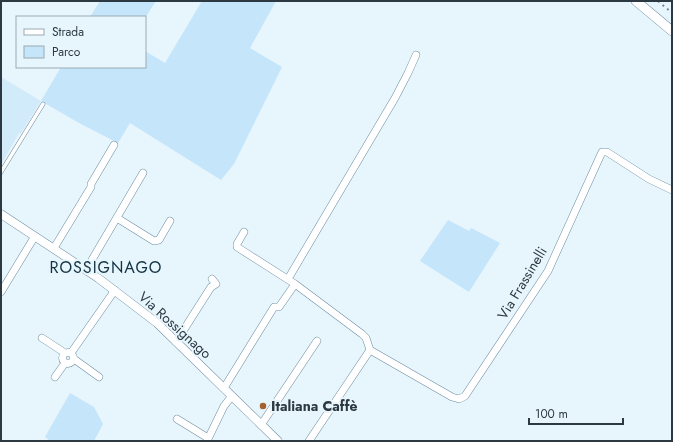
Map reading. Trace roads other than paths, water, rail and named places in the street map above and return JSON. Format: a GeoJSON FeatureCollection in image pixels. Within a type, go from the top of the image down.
{"type":"FeatureCollection","features":[{"type":"Feature","properties":{"kind":"main road"},"geometry":{"type":"LineString","coordinates":[[636,1],[672,31]]}},
{"type":"Feature","properties":{"kind":"street"},"geometry":{"type":"LineString","coordinates":[[288,279],[395,98],[416,55]]}},
{"type":"Feature","properties":{"kind":"street"},"geometry":{"type":"LineString","coordinates":[[54,248],[91,187],[91,184],[114,144]]}},
{"type":"Feature","properties":{"kind":"street","name":"Via Frassinelli"},"geometry":{"type":"LineString","coordinates":[[370,350],[452,397],[459,399],[465,396],[548,271],[602,152],[607,152],[649,179],[672,190]]}},
{"type":"Feature","properties":{"kind":"street"},"geometry":{"type":"LineString","coordinates":[[86,270],[143,173]]}},
{"type":"Feature","properties":{"kind":"street","name":"Via Rossignago"},"geometry":{"type":"LineString","coordinates":[[1,214],[115,290],[157,323],[278,441]]}},
{"type":"Feature","properties":{"kind":"street"},"geometry":{"type":"LineString","coordinates":[[117,218],[154,241],[159,240],[170,221]]}},
{"type":"Feature","properties":{"kind":"street"},"geometry":{"type":"LineString","coordinates":[[244,232],[237,244],[237,247],[288,279],[362,334],[366,338],[370,350],[309,441]]}},
{"type":"Feature","properties":{"kind":"street"},"geometry":{"type":"LineString","coordinates":[[1,292],[34,236]]}},
{"type":"Feature","properties":{"kind":"street"},"geometry":{"type":"LineString","coordinates":[[176,342],[210,287],[216,284],[212,278]]}},
{"type":"Feature","properties":{"kind":"street"},"geometry":{"type":"LineString","coordinates":[[224,388],[274,307],[279,307],[295,284]]}},
{"type":"Feature","properties":{"kind":"street"},"geometry":{"type":"LineString","coordinates":[[55,377],[65,363],[62,359],[70,355],[115,290]]}},
{"type":"Feature","properties":{"kind":"street"},"geometry":{"type":"LineString","coordinates":[[42,338],[70,355],[99,377]]}},
{"type":"Feature","properties":{"kind":"street"},"geometry":{"type":"LineString","coordinates":[[261,425],[317,341]]}},
{"type":"Feature","properties":{"kind":"street"},"geometry":{"type":"LineString","coordinates":[[177,418],[208,440],[224,406],[232,396]]}},
{"type":"Feature","properties":{"kind":"lane"},"geometry":{"type":"LineString","coordinates":[[1,172],[43,104]]}},
{"type":"Feature","properties":{"kind":"railway"},"geometry":{"type":"LineString","coordinates":[[658,1],[672,13]]}},
{"type":"Feature","properties":{"kind":"place","name":"Italiana Caffè"},"geometry":{"type":"Point","coordinates":[263,406]}},
{"type":"Feature","properties":{"kind":"district","name":"ROSSIGNAGO"},"geometry":{"type":"Point","coordinates":[106,267]}}]}
